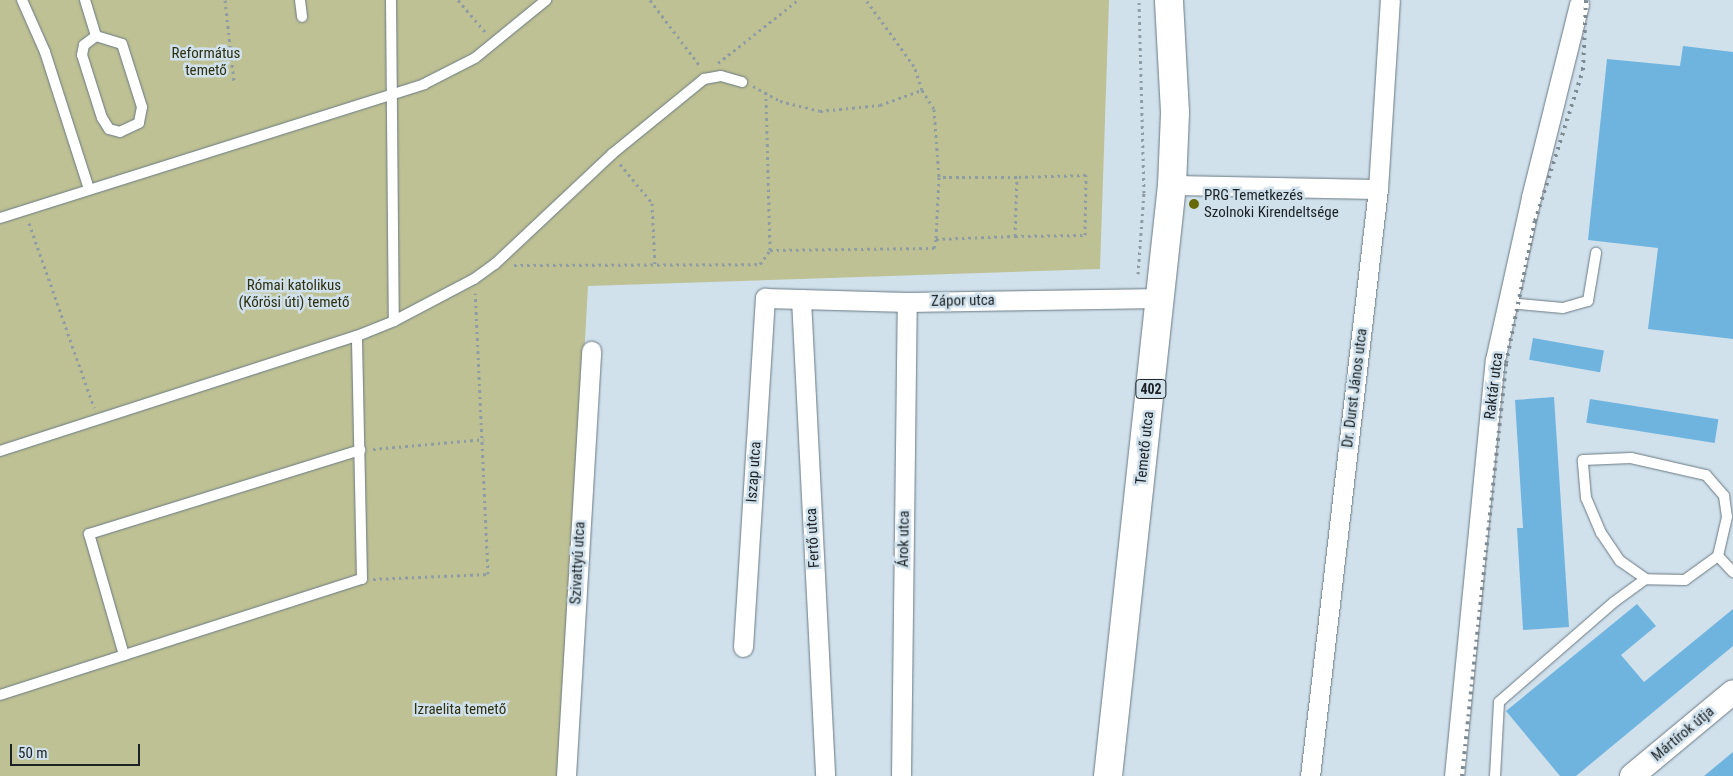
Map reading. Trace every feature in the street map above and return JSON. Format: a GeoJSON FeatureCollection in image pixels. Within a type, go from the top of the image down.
{"type":"FeatureCollection","features":[{"type":"Feature","properties":{"kind":"main road","name":"Temető utca"},"geometry":{"type":"LineString","coordinates":[[1108,776],[1149,298],[1172,185],[1175,112],[1169,0]]}},
{"type":"Feature","properties":{"kind":"street","name":"Dr. Durst János utca"},"geometry":{"type":"LineString","coordinates":[[1310,776],[1378,189],[1390,0]]}},
{"type":"Feature","properties":{"kind":"street","name":"Raktár utca"},"geometry":{"type":"LineString","coordinates":[[1454,776],[1495,360],[1530,196],[1580,4]]}},
{"type":"Feature","properties":{"kind":"street"},"geometry":{"type":"LineString","coordinates":[[1172,185],[1378,189]]}},
{"type":"Feature","properties":{"kind":"street","name":"Zápor utca"},"geometry":{"type":"LineString","coordinates":[[765,298],[907,302],[1149,298]]}},
{"type":"Feature","properties":{"kind":"street","name":"Iszap utca"},"geometry":{"type":"LineString","coordinates":[[743,647],[765,298]]}},
{"type":"Feature","properties":{"kind":"street","name":"Fertő utca"},"geometry":{"type":"LineString","coordinates":[[801,300],[825,776]]}},
{"type":"Feature","properties":{"kind":"street","name":"Árok utca"},"geometry":{"type":"LineString","coordinates":[[901,776],[907,302]]}},
{"type":"Feature","properties":{"kind":"street","name":"Szivattyú utca"},"geometry":{"type":"LineString","coordinates":[[566,776],[591,351]]}},
{"type":"Feature","properties":{"kind":"street","name":"Mártírok útja"},"geometry":{"type":"LineString","coordinates":[[1632,776],[1733,692]]}},
{"type":"Feature","properties":{"kind":"lane"},"geometry":{"type":"LineString","coordinates":[[22,0],[45,52],[89,189]]}},
{"type":"Feature","properties":{"kind":"lane"},"geometry":{"type":"LineString","coordinates":[[85,0],[96,36]]}},
{"type":"Feature","properties":{"kind":"lane"},"geometry":{"type":"LineString","coordinates":[[300,0],[302,17]]}},
{"type":"Feature","properties":{"kind":"lane"},"geometry":{"type":"LineString","coordinates":[[391,0],[394,321]]}},
{"type":"Feature","properties":{"kind":"lane"},"geometry":{"type":"LineString","coordinates":[[0,218],[424,84],[475,58],[546,0]]}},
{"type":"Feature","properties":{"kind":"lane"},"geometry":{"type":"LineString","coordinates":[[96,36],[122,44],[142,107],[139,123],[120,132],[109,130],[102,118],[82,55],[84,45],[96,36]]}},
{"type":"Feature","properties":{"kind":"lane"},"geometry":{"type":"LineString","coordinates":[[0,451],[357,336],[394,321],[474,279],[494,264],[612,154],[704,79],[721,76],[742,82]]}},
{"type":"Feature","properties":{"kind":"lane"},"geometry":{"type":"LineString","coordinates":[[1508,303],[1563,308],[1588,302],[1596,254]]}},
{"type":"Feature","properties":{"kind":"lane"},"geometry":{"type":"LineString","coordinates":[[0,695],[362,579],[357,336]]}},
{"type":"Feature","properties":{"kind":"lane"},"geometry":{"type":"LineString","coordinates":[[124,655],[89,534],[360,450]]}},
{"type":"Feature","properties":{"kind":"lane"},"geometry":{"type":"LineString","coordinates":[[1631,458],[1706,475],[1724,496],[1727,517],[1718,556],[1685,580],[1646,579],[1620,561],[1600,533],[1586,498],[1583,460],[1631,458]]}},
{"type":"Feature","properties":{"kind":"lane"},"geometry":{"type":"LineString","coordinates":[[1718,556],[1733,572]]}},
{"type":"Feature","properties":{"kind":"lane"},"geometry":{"type":"LineString","coordinates":[[1495,776],[1499,702],[1614,602],[1646,579]]}},
{"type":"Feature","properties":{"kind":"path"},"geometry":{"type":"LineString","coordinates":[[225,0],[234,82]]}},
{"type":"Feature","properties":{"kind":"path"},"geometry":{"type":"LineString","coordinates":[[458,0],[493,42]]}},
{"type":"Feature","properties":{"kind":"path"},"geometry":{"type":"LineString","coordinates":[[650,0],[704,73]]}},
{"type":"Feature","properties":{"kind":"path"},"geometry":{"type":"LineString","coordinates":[[694,87],[704,73],[798,0]]}},
{"type":"Feature","properties":{"kind":"path"},"geometry":{"type":"LineString","coordinates":[[770,250],[934,248],[939,178],[934,109],[922,90],[914,66],[866,0]]}},
{"type":"Feature","properties":{"kind":"path"},"geometry":{"type":"LineString","coordinates":[[1139,0],[1149,298]]}},
{"type":"Feature","properties":{"kind":"path"},"geometry":{"type":"LineString","coordinates":[[742,82],[766,92],[780,101],[820,111],[880,105],[922,90]]}},
{"type":"Feature","properties":{"kind":"path"},"geometry":{"type":"LineString","coordinates":[[494,264],[656,267],[760,264],[770,250],[766,92]]}},
{"type":"Feature","properties":{"kind":"path"},"geometry":{"type":"LineString","coordinates":[[612,154],[652,203],[656,267]]}},
{"type":"Feature","properties":{"kind":"path"},"geometry":{"type":"LineString","coordinates":[[936,239],[1084,235],[1085,225],[1086,175],[1017,178],[939,178]]}},
{"type":"Feature","properties":{"kind":"path"},"geometry":{"type":"LineString","coordinates":[[1015,236],[1017,178]]}},
{"type":"Feature","properties":{"kind":"path"},"geometry":{"type":"LineString","coordinates":[[25,210],[98,418]]}},
{"type":"Feature","properties":{"kind":"path"},"geometry":{"type":"LineString","coordinates":[[362,579],[488,574],[484,439],[474,279]]}},
{"type":"Feature","properties":{"kind":"path"},"geometry":{"type":"LineString","coordinates":[[360,450],[484,439]]}},
{"type":"Feature","properties":{"kind":"green space","name":"Római katolikus (Kőrösi úti) temető"},"geometry":{"type":"Polygon","coordinates":[[[0,0],[1109,0],[1100,269],[588,286],[561,776],[0,776],[0,0]]]}},
{"type":"Feature","properties":{"kind":"building"},"geometry":{"type":"Polygon","coordinates":[[[1683,46],[1733,52],[1733,339],[1648,329],[1658,248],[1588,240],[1607,59],[1680,66],[1683,46]]]}},
{"type":"Feature","properties":{"kind":"building"},"geometry":{"type":"Polygon","coordinates":[[[1533,338],[1604,351],[1600,372],[1529,360],[1533,338]]]}},
{"type":"Feature","properties":{"kind":"building"},"geometry":{"type":"Polygon","coordinates":[[[1554,397],[1569,627],[1523,630],[1517,528],[1523,528],[1515,400],[1554,397]]]}},
{"type":"Feature","properties":{"kind":"building"},"geometry":{"type":"Polygon","coordinates":[[[1590,399],[1718,419],[1715,443],[1586,423],[1590,399]]]}},
{"type":"Feature","properties":{"kind":"building"},"geometry":{"type":"Polygon","coordinates":[[[1637,604],[1656,626],[1621,655],[1644,682],[1733,609],[1733,646],[1576,776],[1560,776],[1506,711],[1637,604]]]}},
{"type":"Feature","properties":{"kind":"building"},"geometry":{"type":"Polygon","coordinates":[[[1733,752],[1733,776],[1704,776],[1733,752]]]}},
{"type":"Feature","properties":{"kind":"railway"},"geometry":{"type":"LineString","coordinates":[[1462,776],[1506,363],[1535,221],[1583,70],[1586,0]]}},
{"type":"Feature","properties":{"kind":"place","name":"PRG Temetkezés Szolnoki Kirendeltsége"},"geometry":{"type":"Point","coordinates":[1194,204]}},
{"type":"Feature","properties":{"kind":"park label","name":"Református temető"},"geometry":{"type":"Point","coordinates":[206,62]}},
{"type":"Feature","properties":{"kind":"park label","name":"Izraelita temető"},"geometry":{"type":"Point","coordinates":[460,710]}}]}
